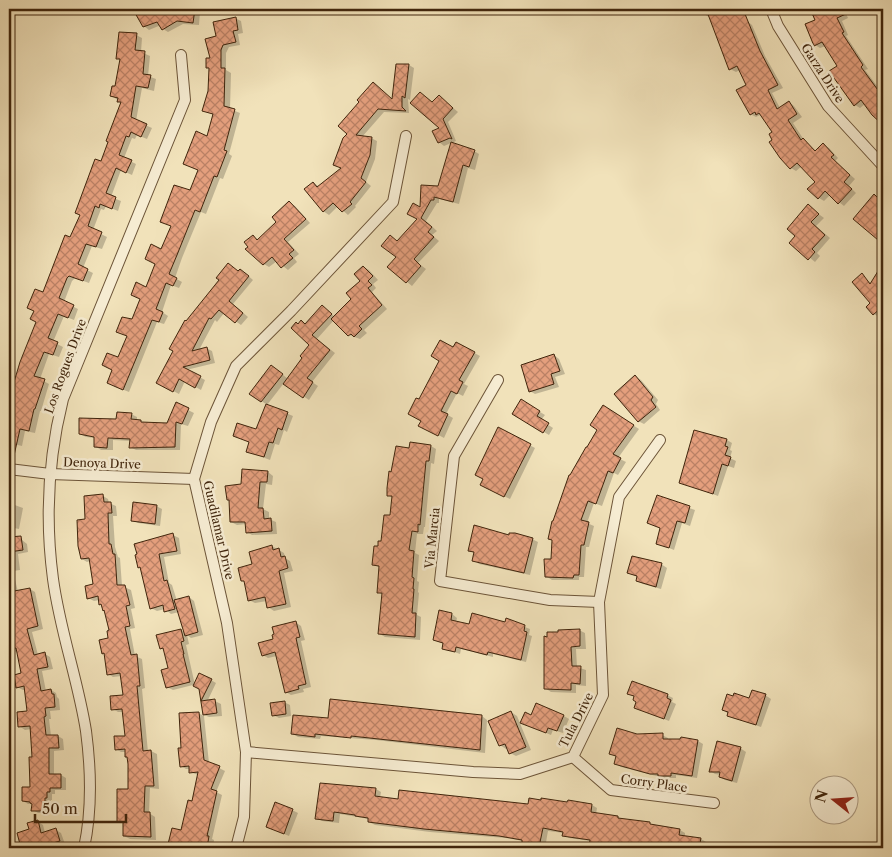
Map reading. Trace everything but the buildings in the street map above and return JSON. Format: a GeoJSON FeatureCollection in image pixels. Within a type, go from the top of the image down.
{"type":"FeatureCollection","features":[{"type":"Feature","properties":{"kind":"street","name":"Garza Drive"},"geometry":{"type":"LineString","coordinates":[[771,9],[778,26],[828,106],[883,166]]}},
{"type":"Feature","properties":{"kind":"street","name":"Los Rogues Drive"},"geometry":{"type":"LineString","coordinates":[[84,848],[90,794],[86,732],[53,581],[48,523],[50,474],[56,428],[63,399],[185,100],[181,55]]}},
{"type":"Feature","properties":{"kind":"street","name":"Guadilamar Drive"},"geometry":{"type":"LineString","coordinates":[[236,848],[244,817],[246,752],[227,623],[194,479],[211,422],[236,366],[393,202],[406,136]]}},
{"type":"Feature","properties":{"kind":"street","name":"Via Marcia"},"geometry":{"type":"LineString","coordinates":[[498,380],[454,456],[440,581],[550,600],[599,602]]}},
{"type":"Feature","properties":{"kind":"street","name":"Tula Drive"},"geometry":{"type":"LineString","coordinates":[[246,752],[473,772],[520,774],[572,756],[603,695],[599,602],[620,497],[660,440]]}},
{"type":"Feature","properties":{"kind":"street","name":"Denoya Drive"},"geometry":{"type":"LineString","coordinates":[[9,469],[50,474],[194,479]]}},
{"type":"Feature","properties":{"kind":"street","name":"Corry Place"},"geometry":{"type":"LineString","coordinates":[[572,756],[611,790],[714,803]]}}]}
